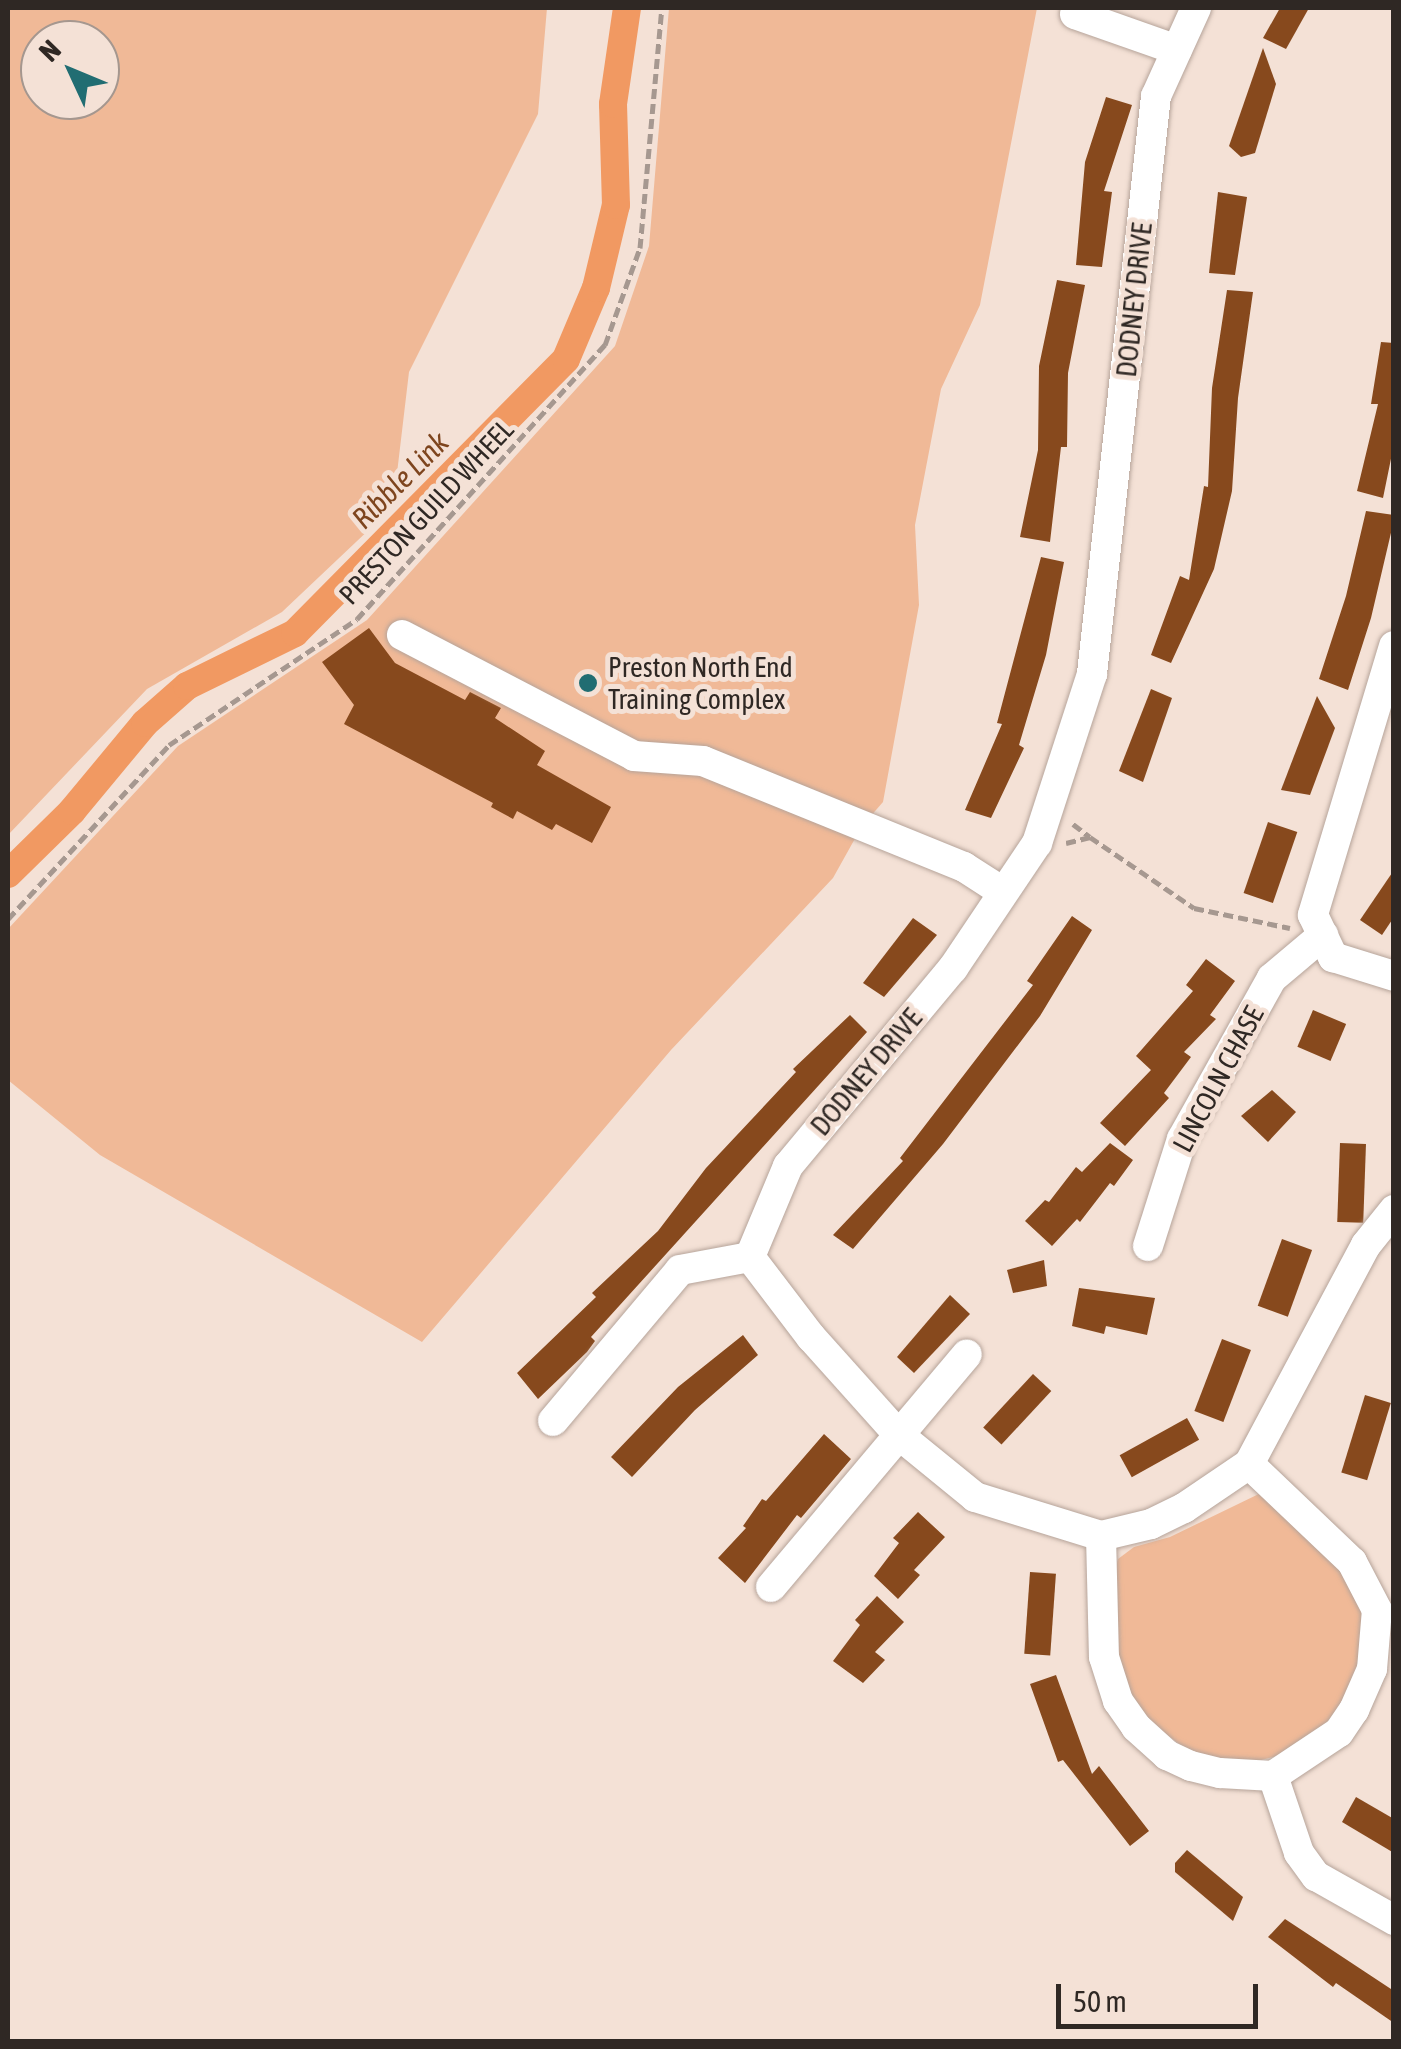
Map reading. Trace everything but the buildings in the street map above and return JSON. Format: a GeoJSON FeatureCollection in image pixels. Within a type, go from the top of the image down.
{"type":"FeatureCollection","features":[{"type":"Feature","properties":{"kind":"street","name":"DODNEY DRIVE"},"geometry":{"type":"LineString","coordinates":[[750,1257],[788,1166],[953,968],[1031,851],[1092,674],[1156,96],[1196,8]]}},
{"type":"Feature","properties":{"kind":"street"},"geometry":{"type":"LineString","coordinates":[[1074,14],[1177,50]]}},
{"type":"Feature","properties":{"kind":"street"},"geometry":{"type":"LineString","coordinates":[[402,635],[634,756],[702,762],[964,867],[1004,892]]}},
{"type":"Feature","properties":{"kind":"street"},"geometry":{"type":"LineString","coordinates":[[1394,646],[1313,916],[1333,957],[1394,976]]}},
{"type":"Feature","properties":{"kind":"street","name":"LINCOLN CHASE"},"geometry":{"type":"LineString","coordinates":[[1148,1246],[1182,1140],[1272,978],[1323,935]]}},
{"type":"Feature","properties":{"kind":"street"},"geometry":{"type":"LineString","coordinates":[[552,1420],[680,1270],[750,1257],[811,1337],[899,1436],[976,1497],[1101,1536],[1152,1524],[1184,1508],[1249,1464],[1394,1210]]}},
{"type":"Feature","properties":{"kind":"street"},"geometry":{"type":"LineString","coordinates":[[772,1588],[967,1354]]}},
{"type":"Feature","properties":{"kind":"street"},"geometry":{"type":"LineString","coordinates":[[1101,1536],[1104,1656],[1118,1701],[1136,1726],[1167,1755],[1220,1773],[1273,1776],[1339,1732],[1354,1710],[1372,1669],[1385,1608],[1352,1562],[1249,1464]]}},
{"type":"Feature","properties":{"kind":"street"},"geometry":{"type":"LineString","coordinates":[[1273,1776],[1300,1853],[1316,1876],[1394,1920]]}},
{"type":"Feature","properties":{"kind":"path","name":"PRESTON GUILD WHEEL"},"geometry":{"type":"LineString","coordinates":[[8,919],[169,745],[357,619],[604,345],[640,248],[662,8]]}},
{"type":"Feature","properties":{"kind":"path"},"geometry":{"type":"LineString","coordinates":[[1031,851],[1090,837],[1194,908],[1323,935]]}},
{"type":"Feature","properties":{"kind":"shaded area"},"geometry":{"type":"Polygon","coordinates":[[[8,8],[547,8],[538,114],[409,372],[393,507],[282,612],[147,689],[8,835],[8,8]]]}},
{"type":"Feature","properties":{"kind":"shaded area","name":"Preston North End Training Complex"},"geometry":{"type":"Polygon","coordinates":[[[669,8],[1037,8],[980,305],[941,389],[915,525],[919,605],[883,802],[862,826],[833,878],[671,1050],[422,1342],[100,1155],[8,1080],[8,929],[178,746],[367,620],[615,346],[649,246],[669,8]]]}},
{"type":"Feature","properties":{"kind":"shaded area"},"geometry":{"type":"Polygon","coordinates":[[[1265,1491],[1347,1572],[1366,1621],[1363,1658],[1351,1696],[1316,1737],[1285,1754],[1237,1766],[1192,1753],[1142,1717],[1117,1675],[1113,1580],[1118,1559],[1134,1547],[1170,1537],[1265,1491]]]}},
{"type":"Feature","properties":{"kind":"waterway","name":"Ribble Link"},"geometry":{"type":"LineString","coordinates":[[8,874],[72,811],[145,723],[187,686],[295,633],[566,359],[596,288],[616,205],[613,104],[627,8]]}},
{"type":"Feature","properties":{"kind":"place","name":"Preston North End Training Complex"},"geometry":{"type":"Point","coordinates":[588,683]}}]}
